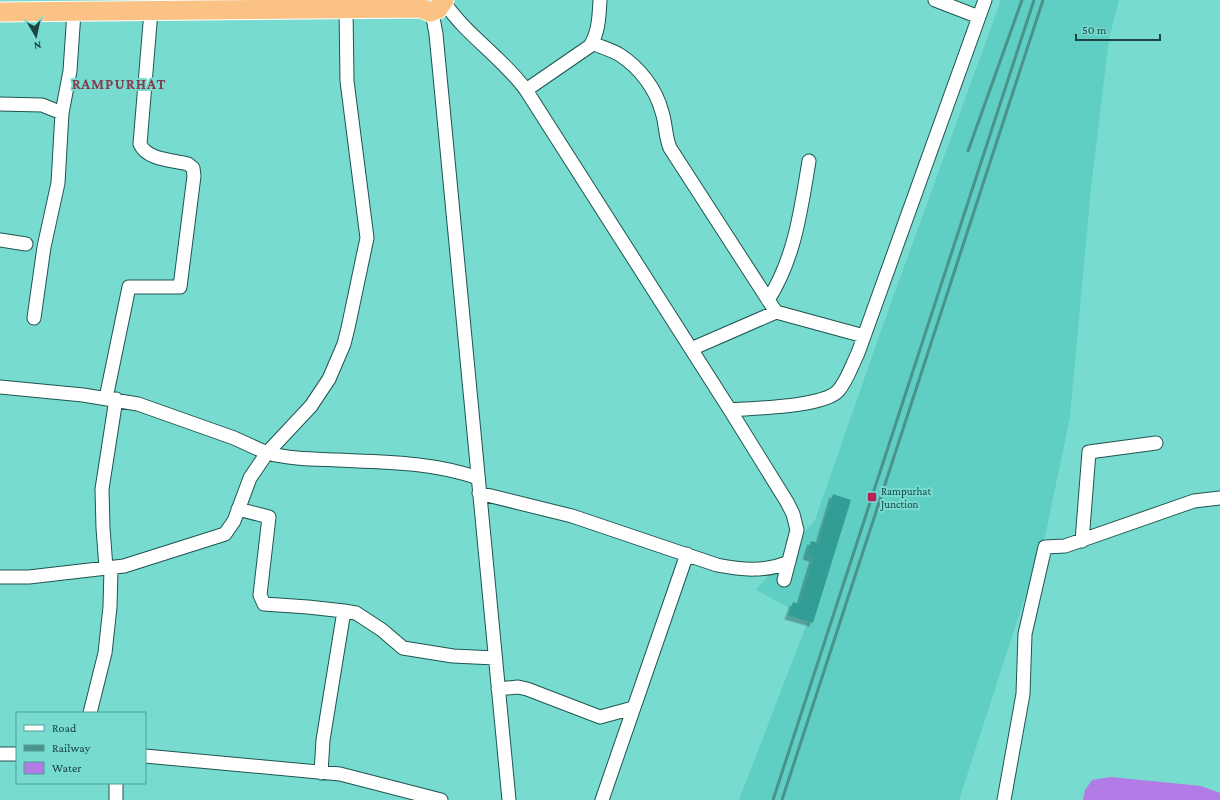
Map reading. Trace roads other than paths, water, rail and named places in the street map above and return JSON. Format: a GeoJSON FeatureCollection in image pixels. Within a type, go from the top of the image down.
{"type":"FeatureCollection","features":[{"type":"Feature","properties":{"kind":"highway"},"geometry":{"type":"LineString","coordinates":[[0,12],[74,12],[113,6],[151,11],[346,9],[431,4]]}},
{"type":"Feature","properties":{"kind":"street"},"geometry":{"type":"LineString","coordinates":[[526,90],[581,53],[592,43],[598,29],[600,0]]}},
{"type":"Feature","properties":{"kind":"street"},"geometry":{"type":"LineString","coordinates":[[730,410],[812,403],[837,393],[844,382],[864,336],[985,0]]}},
{"type":"Feature","properties":{"kind":"street"},"geometry":{"type":"LineString","coordinates":[[938,1],[979,17]]}},
{"type":"Feature","properties":{"kind":"street"},"geometry":{"type":"LineString","coordinates":[[431,4],[461,23],[508,68],[526,90],[730,410],[793,514],[797,530],[784,580]]}},
{"type":"Feature","properties":{"kind":"street"},"geometry":{"type":"LineString","coordinates":[[431,4],[436,34],[509,800]]}},
{"type":"Feature","properties":{"kind":"street"},"geometry":{"type":"LineString","coordinates":[[0,576],[29,577],[124,566],[225,534],[234,521],[250,478],[267,452],[311,406],[329,379],[347,333],[367,238],[347,81],[346,9]]}},
{"type":"Feature","properties":{"kind":"street"},"geometry":{"type":"LineString","coordinates":[[90,712],[105,653],[110,607],[109,568],[102,528],[102,489],[111,399],[129,287],[180,287],[194,176],[193,168],[188,164],[150,155],[143,151],[140,144],[151,11]]}},
{"type":"Feature","properties":{"kind":"street"},"geometry":{"type":"LineString","coordinates":[[34,318],[44,247],[58,183],[62,113],[70,71],[74,12]]}},
{"type":"Feature","properties":{"kind":"street"},"geometry":{"type":"LineString","coordinates":[[592,43],[620,55],[634,66],[647,81],[661,108],[670,148],[776,312]]}},
{"type":"Feature","properties":{"kind":"street"},"geometry":{"type":"LineString","coordinates":[[0,104],[42,105],[62,113]]}},
{"type":"Feature","properties":{"kind":"street"},"geometry":{"type":"LineString","coordinates":[[768,300],[785,269],[796,235],[809,161]]}},
{"type":"Feature","properties":{"kind":"street"},"geometry":{"type":"LineString","coordinates":[[0,240],[26,244]]}},
{"type":"Feature","properties":{"kind":"street"},"geometry":{"type":"LineString","coordinates":[[691,349],[776,312],[864,336]]}},
{"type":"Feature","properties":{"kind":"street"},"geometry":{"type":"LineString","coordinates":[[0,387],[111,399],[155,409],[267,452],[288,457],[386,462],[438,468],[478,478]]}},
{"type":"Feature","properties":{"kind":"street"},"geometry":{"type":"LineString","coordinates":[[1082,541],[1089,452],[1156,442]]}},
{"type":"Feature","properties":{"kind":"street"},"geometry":{"type":"LineString","coordinates":[[479,493],[572,516],[717,565],[735,569],[762,569],[789,562]]}},
{"type":"Feature","properties":{"kind":"street"},"geometry":{"type":"LineString","coordinates":[[1004,800],[1023,694],[1025,634],[1045,547],[1065,546],[1194,501],[1220,498]]}},
{"type":"Feature","properties":{"kind":"street"},"geometry":{"type":"LineString","coordinates":[[238,509],[268,517],[260,595],[264,604],[308,607],[356,613],[382,630],[403,648],[453,656],[495,658]]}},
{"type":"Feature","properties":{"kind":"street"},"geometry":{"type":"LineString","coordinates":[[602,800],[686,554]]}},
{"type":"Feature","properties":{"kind":"street"},"geometry":{"type":"LineString","coordinates":[[321,772],[323,740],[344,611]]}},
{"type":"Feature","properties":{"kind":"street"},"geometry":{"type":"LineString","coordinates":[[498,689],[518,687],[527,689],[600,717],[633,708]]}},
{"type":"Feature","properties":{"kind":"street"},"geometry":{"type":"LineString","coordinates":[[0,754],[16,754]]}},
{"type":"Feature","properties":{"kind":"street"},"geometry":{"type":"LineString","coordinates":[[146,756],[340,774],[441,800]]}},
{"type":"Feature","properties":{"kind":"street"},"geometry":{"type":"LineString","coordinates":[[116,784],[116,800]]}},
{"type":"Feature","properties":{"kind":"water"},"geometry":{"type":"Polygon","coordinates":[[[1111,777],[1201,786],[1220,793],[1220,800],[1083,800],[1085,790],[1092,780],[1111,777]]]}},
{"type":"Feature","properties":{"kind":"railway"},"geometry":{"type":"LineString","coordinates":[[968,151],[1022,0]]}},
{"type":"Feature","properties":{"kind":"railway"},"geometry":{"type":"LineString","coordinates":[[773,800],[1034,0]]}},
{"type":"Feature","properties":{"kind":"railway"},"geometry":{"type":"LineString","coordinates":[[782,800],[1043,0]]}},
{"type":"Feature","properties":{"kind":"place","name":"Rampurhat Junction"},"geometry":{"type":"Point","coordinates":[872,497]}},
{"type":"Feature","properties":{"kind":"district","name":"RAMPURHAT"},"geometry":{"type":"Point","coordinates":[119,84]}}]}
